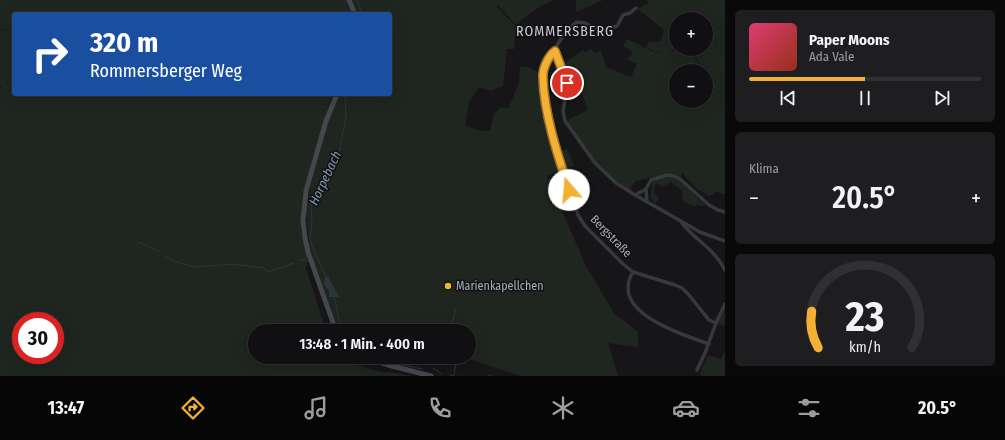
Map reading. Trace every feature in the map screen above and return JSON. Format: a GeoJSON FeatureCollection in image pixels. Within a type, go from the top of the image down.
{"type":"FeatureCollection","features":[{"type":"Feature","properties":{"kind":"street"},"geometry":{"type":"LineString","coordinates":[[349,0],[354,12]]}},
{"type":"Feature","properties":{"kind":"street"},"geometry":{"type":"LineString","coordinates":[[636,8],[630,13],[623,15],[617,26],[610,29],[602,31],[585,23],[577,22],[565,33],[555,51],[567,83],[563,111],[565,121],[595,163],[616,183],[680,221],[709,236],[725,241]]}},
{"type":"Feature","properties":{"kind":"street","name":"Bergstraße"},"geometry":{"type":"LineString","coordinates":[[555,51],[548,59],[542,77],[546,110],[578,215],[585,226],[633,272],[675,284],[682,288],[709,320],[716,324]]}},
{"type":"Feature","properties":{"kind":"street"},"geometry":{"type":"LineString","coordinates":[[333,324],[308,252],[303,215],[306,191],[326,121],[336,96]]}},
{"type":"Feature","properties":{"kind":"street"},"geometry":{"type":"LineString","coordinates":[[635,195],[646,189],[652,180],[658,177],[667,175],[674,176],[680,179],[709,205],[725,212]]}},
{"type":"Feature","properties":{"kind":"street"},"geometry":{"type":"LineString","coordinates":[[646,189],[647,202]]}},
{"type":"Feature","properties":{"kind":"street"},"geometry":{"type":"LineString","coordinates":[[680,221],[688,231],[709,249],[725,270]]}},
{"type":"Feature","properties":{"kind":"street"},"geometry":{"type":"LineString","coordinates":[[633,272],[628,282],[628,294],[637,308],[654,321],[671,330],[709,344]]}},
{"type":"Feature","properties":{"kind":"street"},"geometry":{"type":"LineString","coordinates":[[697,370],[725,304]]}},
{"type":"Feature","properties":{"kind":"street"},"geometry":{"type":"LineString","coordinates":[[386,364],[431,376]]}},
{"type":"Feature","properties":{"kind":"shaded area"},"geometry":{"type":"Polygon","coordinates":[[[0,0],[346,0],[351,12],[12,12],[12,30],[0,29],[0,0]]]}},
{"type":"Feature","properties":{"kind":"shaded area"},"geometry":{"type":"Polygon","coordinates":[[[351,0],[554,0],[543,5],[516,25],[497,4],[497,7],[516,27],[514,49],[507,49],[503,86],[491,91],[479,87],[469,102],[465,126],[482,131],[490,131],[494,114],[501,107],[508,109],[519,83],[520,67],[532,68],[541,76],[545,110],[563,170],[547,176],[586,266],[614,313],[638,332],[638,347],[608,343],[618,376],[521,376],[476,361],[476,324],[336,324],[309,247],[306,211],[309,192],[328,122],[338,96],[392,96],[392,12],[356,12],[351,0]]]}},
{"type":"Feature","properties":{"kind":"shaded area"},"geometry":{"type":"Polygon","coordinates":[[[576,0],[603,0],[576,12],[576,0]]]}},
{"type":"Feature","properties":{"kind":"shaded area"},"geometry":{"type":"Polygon","coordinates":[[[647,0],[725,0],[725,195],[716,191],[710,196],[697,189],[682,173],[680,181],[705,205],[693,206],[683,201],[682,191],[671,182],[662,187],[656,183],[654,191],[659,199],[655,203],[650,197],[653,177],[636,181],[628,191],[601,168],[586,150],[566,121],[588,110],[581,90],[568,86],[562,65],[583,50],[585,53],[592,49],[595,53],[601,50],[606,67],[631,77],[637,64],[627,59],[633,52],[623,46],[627,39],[656,53],[663,53],[656,52],[646,47],[649,42],[661,41],[664,30],[638,9],[648,4],[647,0]],[[669,12],[669,52],[665,53],[669,52],[669,56],[694,56],[698,64],[669,64],[669,108],[713,108],[713,64],[700,64],[695,56],[713,56],[713,12],[669,12]]]}},
{"type":"Feature","properties":{"kind":"shaded area"},"geometry":{"type":"Polygon","coordinates":[[[10,29],[12,30],[12,96],[332,96],[303,194],[301,227],[308,257],[306,268],[324,324],[248,324],[248,364],[351,364],[382,372],[391,372],[411,376],[0,376],[0,88],[3,89],[0,86],[0,30],[10,29]]]}},
{"type":"Feature","properties":{"kind":"shaded area"},"geometry":{"type":"Polygon","coordinates":[[[567,149],[574,166],[564,170],[559,152],[567,149]]]}},
{"type":"Feature","properties":{"kind":"shaded area"},"geometry":{"type":"Polygon","coordinates":[[[328,276],[339,297],[329,297],[329,291],[324,285],[325,278],[328,276]]]}},
{"type":"Feature","properties":{"kind":"shaded area"},"geometry":{"type":"Polygon","coordinates":[[[725,304],[725,326],[716,323],[725,304]]]}},
{"type":"Feature","properties":{"kind":"shaded area"},"geometry":{"type":"Polygon","coordinates":[[[725,350],[725,376],[701,376],[700,373],[708,355],[721,359],[725,350]]]}},
{"type":"Feature","properties":{"kind":"waterway","name":"Horpebach"},"geometry":{"type":"LineString","coordinates":[[357,0],[361,12]]}},
{"type":"Feature","properties":{"kind":"waterway","name":"Horpebach"},"geometry":{"type":"LineString","coordinates":[[326,278],[310,239],[312,223],[311,203],[322,182],[338,158],[346,116],[345,99],[347,96]]}},
{"type":"Feature","properties":{"kind":"waterway"},"geometry":{"type":"LineString","coordinates":[[138,242],[160,252]]}},
{"type":"Feature","properties":{"kind":"waterway"},"geometry":{"type":"LineString","coordinates":[[164,255],[176,262],[195,267],[234,264],[264,268],[268,272],[294,263]]}},
{"type":"Feature","properties":{"kind":"waterway"},"geometry":{"type":"LineString","coordinates":[[299,261],[304,259],[308,262]]}},
{"type":"Feature","properties":{"kind":"waterway","name":"Horpebach"},"geometry":{"type":"LineString","coordinates":[[334,298],[339,324]]}},
{"type":"Feature","properties":{"kind":"waterway"},"geometry":{"type":"LineString","coordinates":[[452,324],[456,309]]}},
{"type":"Feature","properties":{"kind":"waterway","name":"Horpebach"},"geometry":{"type":"LineString","coordinates":[[399,364],[422,369]]}},
{"type":"Feature","properties":{"kind":"waterway"},"geometry":{"type":"LineString","coordinates":[[450,376],[454,375],[456,364]]}},
{"type":"Feature","properties":{"kind":"waterway","name":"Horpebach"},"geometry":{"type":"LineString","coordinates":[[433,368],[441,374]]}},
{"type":"Feature","properties":{"kind":"place","name":"Marienkapellchen"},"geometry":{"type":"Point","coordinates":[448,286]}},
{"type":"Feature","properties":{"kind":"district","name":"ROMMERSBERG"},"geometry":{"type":"Point","coordinates":[565,31]}},
{"type":"Feature","properties":{"kind":"route"},"geometry":{"type":"LineString","coordinates":[[567,83],[555,51],[548,59],[542,77],[546,110],[569,190]]}}]}
